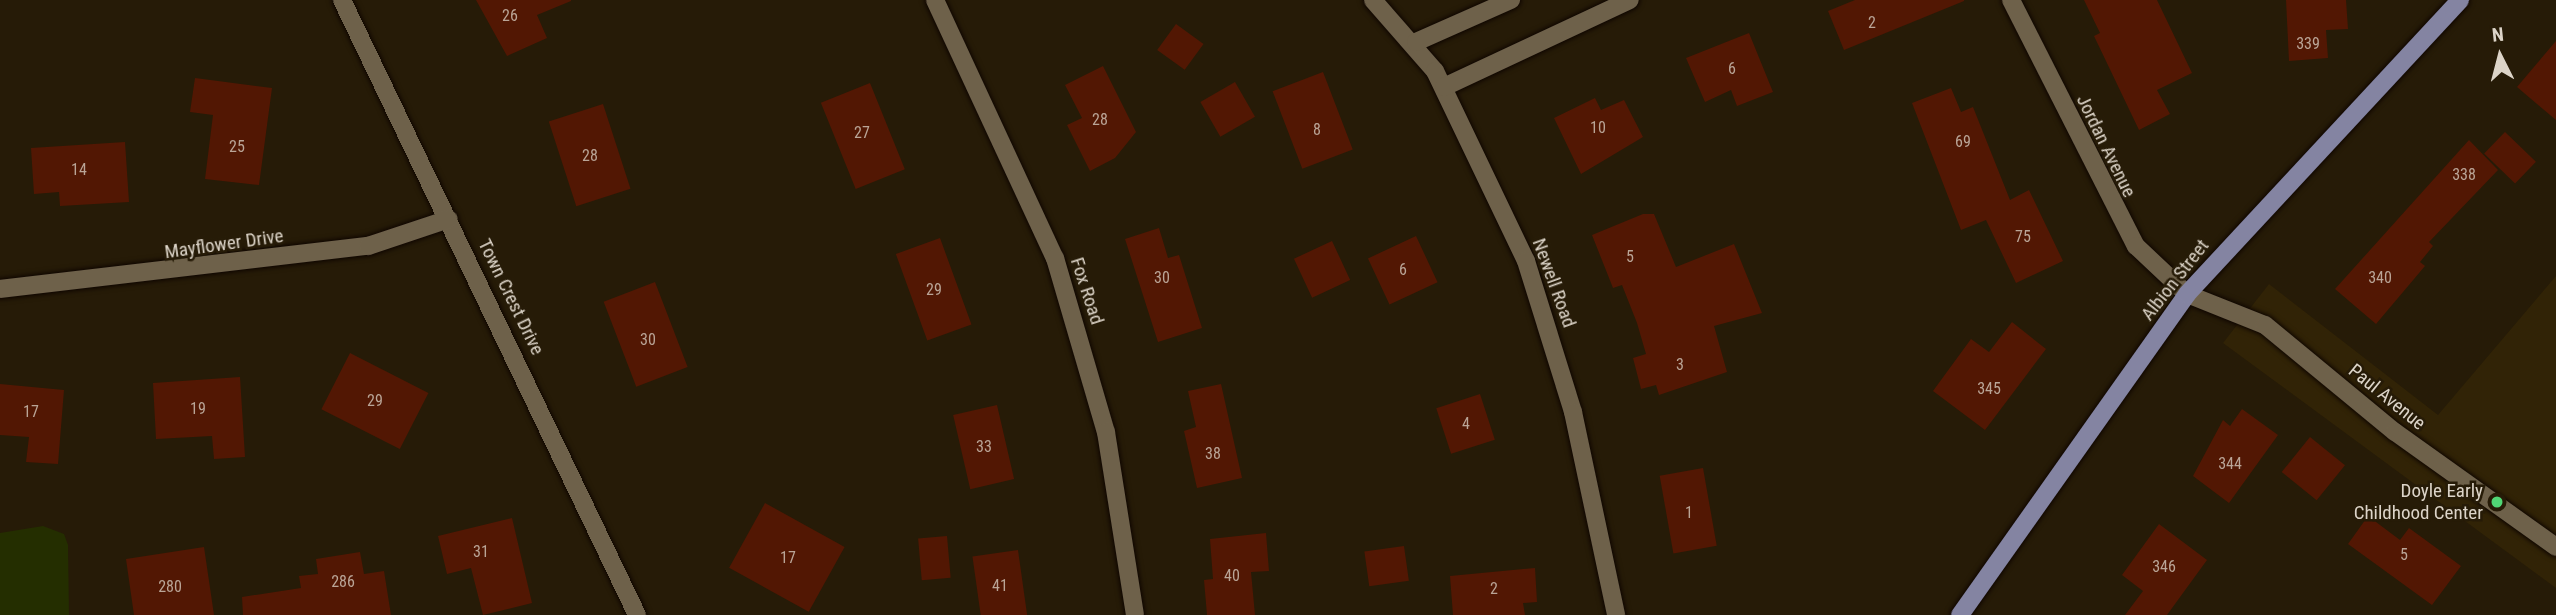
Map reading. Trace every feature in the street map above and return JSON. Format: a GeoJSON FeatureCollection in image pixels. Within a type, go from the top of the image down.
{"type":"FeatureCollection","features":[{"type":"Feature","properties":{"kind":"main road","name":"Albion Street"},"geometry":{"type":"LineString","coordinates":[[1960,615],[2188,294],[2460,0]]}},
{"type":"Feature","properties":{"kind":"street","name":"Town Crest Drive"},"geometry":{"type":"LineString","coordinates":[[342,0],[637,615]]}},
{"type":"Feature","properties":{"kind":"street","name":"Fox Road"},"geometry":{"type":"LineString","coordinates":[[935,0],[1055,258],[1106,432],[1135,615]]}},
{"type":"Feature","properties":{"kind":"street","name":"Newell Road"},"geometry":{"type":"LineString","coordinates":[[1373,0],[1416,42],[1444,87],[1525,261],[1550,332],[1616,615]]}},
{"type":"Feature","properties":{"kind":"street"},"geometry":{"type":"LineString","coordinates":[[1416,42],[1511,0]]}},
{"type":"Feature","properties":{"kind":"street"},"geometry":{"type":"LineString","coordinates":[[1444,87],[1630,0]]}},
{"type":"Feature","properties":{"kind":"street","name":"Jordan Avenue"},"geometry":{"type":"LineString","coordinates":[[2011,0],[2123,229],[2188,294]]}},
{"type":"Feature","properties":{"kind":"street","name":"Mayflower Drive"},"geometry":{"type":"LineString","coordinates":[[0,289],[368,246],[449,219]]}},
{"type":"Feature","properties":{"kind":"street","name":"Paul Avenue"},"geometry":{"type":"LineString","coordinates":[[2188,294],[2253,316],[2395,432],[2556,547]]}},
{"type":"Feature","properties":{"kind":"shaded area","name":"Doyle Early Childhood Center"},"geometry":{"type":"Polygon","coordinates":[[[2556,276],[2556,588],[2223,343],[2269,284],[2438,415],[2556,276]]]}},
{"type":"Feature","properties":{"kind":"green space"},"geometry":{"type":"Polygon","coordinates":[[[43,526],[64,534],[68,545],[69,615],[0,615],[0,533],[43,526]]]}},
{"type":"Feature","properties":{"kind":"building"},"geometry":{"type":"Polygon","coordinates":[[[476,0],[571,1],[537,15],[547,38],[507,56],[476,0]]]}},
{"type":"Feature","properties":{"kind":"building"},"geometry":{"type":"Polygon","coordinates":[[[1855,0],[1964,1],[1844,50],[1828,11],[1855,0]]]}},
{"type":"Feature","properties":{"kind":"building"},"geometry":{"type":"Polygon","coordinates":[[[2084,0],[2157,0],[2192,73],[2157,90],[2170,114],[2139,130],[2094,36],[2100,33],[2084,0]]]}},
{"type":"Feature","properties":{"kind":"building"},"geometry":{"type":"Polygon","coordinates":[[[2286,0],[2346,0],[2348,29],[2326,30],[2328,58],[2289,61],[2286,0]]]}},
{"type":"Feature","properties":{"kind":"building"},"geometry":{"type":"Polygon","coordinates":[[[1176,24],[1204,44],[1185,70],[1157,50],[1176,24]]]}},
{"type":"Feature","properties":{"kind":"building"},"geometry":{"type":"Polygon","coordinates":[[[1749,33],[1773,92],[1737,106],[1731,90],[1705,102],[1686,58],[1749,33]]]}},
{"type":"Feature","properties":{"kind":"building"},"geometry":{"type":"Polygon","coordinates":[[[2556,41],[2556,120],[2517,87],[2556,41]]]}},
{"type":"Feature","properties":{"kind":"building"},"geometry":{"type":"Polygon","coordinates":[[[1103,66],[1136,132],[1115,158],[1090,171],[1067,125],[1082,118],[1065,85],[1103,66]]]}},
{"type":"Feature","properties":{"kind":"building"},"geometry":{"type":"Polygon","coordinates":[[[1323,72],[1353,149],[1302,169],[1273,91],[1323,72]]]}},
{"type":"Feature","properties":{"kind":"building"},"geometry":{"type":"Polygon","coordinates":[[[195,78],[272,88],[259,185],[205,179],[213,115],[190,112],[195,78]]]}},
{"type":"Feature","properties":{"kind":"building"},"geometry":{"type":"Polygon","coordinates":[[[1235,82],[1255,117],[1220,137],[1200,102],[1235,82]]]}},
{"type":"Feature","properties":{"kind":"building"},"geometry":{"type":"Polygon","coordinates":[[[870,83],[905,169],[856,189],[821,103],[870,83]]]}},
{"type":"Feature","properties":{"kind":"building"},"geometry":{"type":"Polygon","coordinates":[[[1951,88],[1961,112],[1973,107],[2010,200],[2029,190],[2063,261],[2016,283],[1986,220],[1961,230],[1912,103],[1951,88]]]}},
{"type":"Feature","properties":{"kind":"building"},"geometry":{"type":"Polygon","coordinates":[[[1595,98],[1601,110],[1624,100],[1643,137],[1581,174],[1554,118],[1595,98]]]}},
{"type":"Feature","properties":{"kind":"building"},"geometry":{"type":"Polygon","coordinates":[[[603,104],[631,189],[576,206],[549,122],[603,104]]]}},
{"type":"Feature","properties":{"kind":"building"},"geometry":{"type":"Polygon","coordinates":[[[2505,132],[2536,162],[2515,183],[2484,154],[2505,132]]]}},
{"type":"Feature","properties":{"kind":"building"},"geometry":{"type":"Polygon","coordinates":[[[2469,140],[2498,170],[2429,242],[2433,246],[2420,262],[2425,266],[2376,324],[2335,289],[2469,140]]]}},
{"type":"Feature","properties":{"kind":"building"},"geometry":{"type":"Polygon","coordinates":[[[125,142],[129,202],[60,206],[59,192],[34,194],[31,148],[125,142]]]}},
{"type":"Feature","properties":{"kind":"building"},"geometry":{"type":"Polygon","coordinates":[[[1643,214],[1654,214],[1676,267],[1734,244],[1762,313],[1714,326],[1727,372],[1659,395],[1656,385],[1641,389],[1633,358],[1646,354],[1637,323],[1622,285],[1613,288],[1592,235],[1643,214]]]}},
{"type":"Feature","properties":{"kind":"building"},"geometry":{"type":"Polygon","coordinates":[[[1159,228],[1168,258],[1179,255],[1202,328],[1158,342],[1125,239],[1159,228]]]}},
{"type":"Feature","properties":{"kind":"building"},"geometry":{"type":"Polygon","coordinates":[[[1416,236],[1438,282],[1390,305],[1368,258],[1416,236]]]}},
{"type":"Feature","properties":{"kind":"building"},"geometry":{"type":"Polygon","coordinates":[[[940,238],[971,324],[927,341],[896,254],[940,238]]]}},
{"type":"Feature","properties":{"kind":"building"},"geometry":{"type":"Polygon","coordinates":[[[1332,241],[1350,280],[1312,298],[1294,259],[1332,241]]]}},
{"type":"Feature","properties":{"kind":"building"},"geometry":{"type":"Polygon","coordinates":[[[655,282],[688,367],[636,387],[604,302],[655,282]]]}},
{"type":"Feature","properties":{"kind":"building"},"geometry":{"type":"Polygon","coordinates":[[[2012,322],[2046,349],[1985,430],[1933,391],[1971,339],[1989,352],[2012,322]]]}},
{"type":"Feature","properties":{"kind":"building"},"geometry":{"type":"Polygon","coordinates":[[[350,353],[428,393],[400,449],[321,409],[350,353]]]}},
{"type":"Feature","properties":{"kind":"building"},"geometry":{"type":"Polygon","coordinates":[[[240,377],[245,457],[214,459],[212,436],[156,439],[153,383],[240,377]]]}},
{"type":"Feature","properties":{"kind":"building"},"geometry":{"type":"Polygon","coordinates":[[[0,384],[64,390],[58,464],[26,462],[29,437],[0,435],[0,384]]]}},
{"type":"Feature","properties":{"kind":"building"},"geometry":{"type":"Polygon","coordinates":[[[1221,384],[1242,478],[1197,488],[1184,431],[1196,427],[1188,391],[1221,384]]]}},
{"type":"Feature","properties":{"kind":"building"},"geometry":{"type":"Polygon","coordinates":[[[1480,394],[1495,440],[1451,454],[1436,408],[1480,394]]]}},
{"type":"Feature","properties":{"kind":"building"},"geometry":{"type":"Polygon","coordinates":[[[997,405],[1014,479],[970,489],[953,415],[997,405]]]}},
{"type":"Feature","properties":{"kind":"building"},"geometry":{"type":"Polygon","coordinates":[[[2242,409],[2278,435],[2229,503],[2193,476],[2223,420],[2230,426],[2242,409]]]}},
{"type":"Feature","properties":{"kind":"building"},"geometry":{"type":"Polygon","coordinates":[[[2310,437],[2345,465],[2317,500],[2282,472],[2310,437]]]}},
{"type":"Feature","properties":{"kind":"building"},"geometry":{"type":"Polygon","coordinates":[[[1703,468],[1717,546],[1673,553],[1660,476],[1703,468]]]}},
{"type":"Feature","properties":{"kind":"building"},"geometry":{"type":"Polygon","coordinates":[[[765,503],[845,547],[809,612],[729,568],[765,503]]]}},
{"type":"Feature","properties":{"kind":"building"},"geometry":{"type":"Polygon","coordinates":[[[2368,516],[2400,540],[2409,528],[2461,566],[2432,605],[2348,544],[2368,516]]]}},
{"type":"Feature","properties":{"kind":"building"},"geometry":{"type":"Polygon","coordinates":[[[512,518],[532,603],[483,615],[471,568],[447,574],[438,536],[512,518]]]}},
{"type":"Feature","properties":{"kind":"building"},"geometry":{"type":"Polygon","coordinates":[[[2159,524],[2207,560],[2167,615],[2125,615],[2143,591],[2122,575],[2159,524]]]}},
{"type":"Feature","properties":{"kind":"building"},"geometry":{"type":"Polygon","coordinates":[[[1266,533],[1269,571],[1251,572],[1255,615],[1207,615],[1204,580],[1213,579],[1210,539],[1266,533]]]}},
{"type":"Feature","properties":{"kind":"building"},"geometry":{"type":"Polygon","coordinates":[[[947,536],[951,578],[922,580],[918,539],[947,536]]]}},
{"type":"Feature","properties":{"kind":"building"},"geometry":{"type":"Polygon","coordinates":[[[1404,546],[1409,581],[1369,586],[1364,552],[1404,546]]]}},
{"type":"Feature","properties":{"kind":"building"},"geometry":{"type":"Polygon","coordinates":[[[204,547],[214,615],[134,615],[126,559],[204,547]]]}},
{"type":"Feature","properties":{"kind":"building"},"geometry":{"type":"Polygon","coordinates":[[[1018,550],[1027,615],[981,615],[972,556],[1018,550]]]}},
{"type":"Feature","properties":{"kind":"building"},"geometry":{"type":"Polygon","coordinates":[[[360,552],[364,574],[384,571],[391,615],[243,615],[242,597],[301,588],[299,576],[318,574],[316,559],[360,552]]]}},
{"type":"Feature","properties":{"kind":"building"},"geometry":{"type":"Polygon","coordinates":[[[1535,568],[1537,602],[1523,603],[1525,615],[1453,615],[1450,576],[1535,568]]]}},
{"type":"Feature","properties":{"kind":"place","name":"Doyle Early Childhood Center"},"geometry":{"type":"Point","coordinates":[2497,502]}}]}
